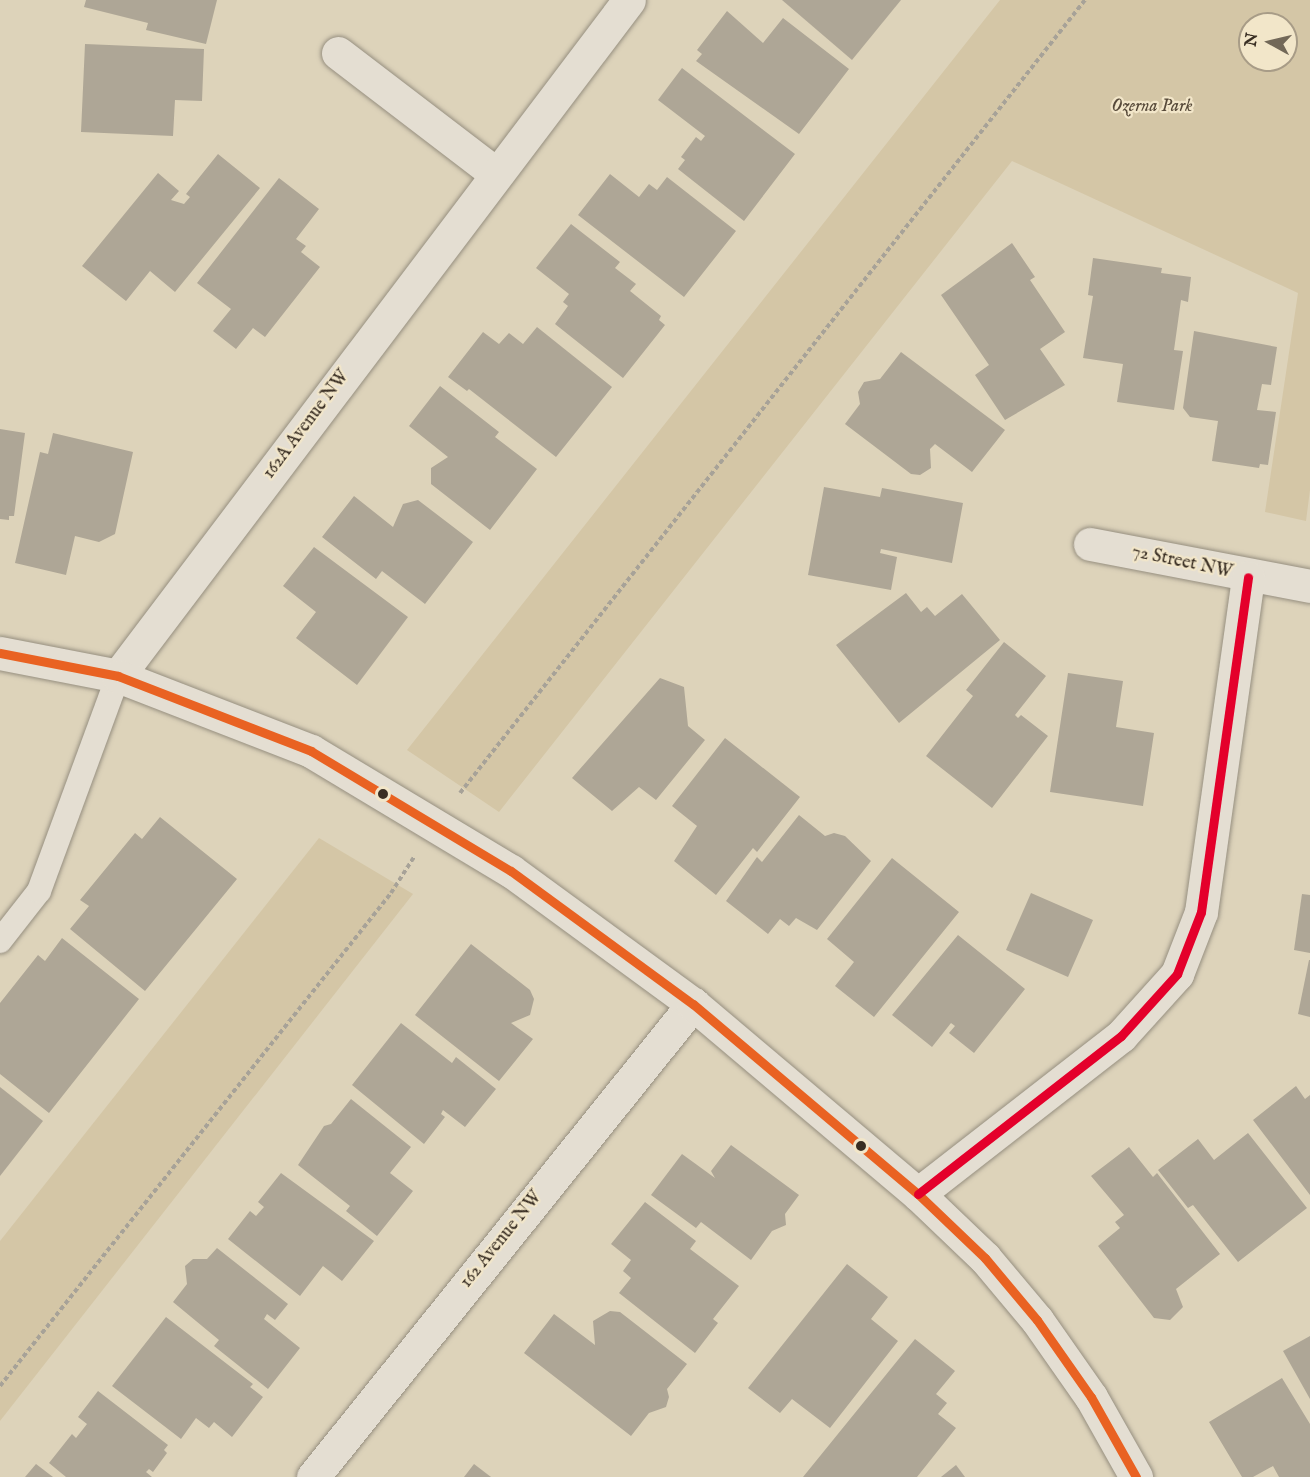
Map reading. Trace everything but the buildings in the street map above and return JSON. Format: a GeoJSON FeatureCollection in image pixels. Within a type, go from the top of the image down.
{"type":"FeatureCollection","features":[{"type":"Feature","properties":{"kind":"street","name":"162A Avenue NW"},"geometry":{"type":"LineString","coordinates":[[118,676],[628,0]]}},
{"type":"Feature","properties":{"kind":"street"},"geometry":{"type":"LineString","coordinates":[[338,53],[496,174]]}},
{"type":"Feature","properties":{"kind":"street","name":"72 Street NW"},"geometry":{"type":"LineString","coordinates":[[1090,544],[1248,577],[1310,586]]}},
{"type":"Feature","properties":{"kind":"street"},"geometry":{"type":"LineString","coordinates":[[918,1194],[1121,1036],[1177,974],[1201,912],[1248,577]]}},
{"type":"Feature","properties":{"kind":"street"},"geometry":{"type":"LineString","coordinates":[[0,653],[118,676],[311,751],[511,871],[693,1004],[918,1194],[985,1258],[1036,1320],[1091,1396],[1136,1477]]}},
{"type":"Feature","properties":{"kind":"street","name":"162 Avenue NW"},"geometry":{"type":"LineString","coordinates":[[313,1477],[693,1004]]}},
{"type":"Feature","properties":{"kind":"lane"},"geometry":{"type":"LineString","coordinates":[[0,941],[39,891],[118,676]]}},
{"type":"Feature","properties":{"kind":"path"},"geometry":{"type":"LineString","coordinates":[[0,1386],[391,893],[434,825],[1085,0]]}},
{"type":"Feature","properties":{"kind":"green space","name":"Ozerna Park"},"geometry":{"type":"Polygon","coordinates":[[[1000,0],[1310,0],[1310,490],[1306,521],[1265,512],[1298,293],[1012,161],[499,812],[407,750],[1000,0]]]}},
{"type":"Feature","properties":{"kind":"green space"},"geometry":{"type":"Polygon","coordinates":[[[319,838],[413,894],[0,1421],[0,1241],[319,838]]]}},
{"type":"Feature","properties":{"kind":"transit line"},"geometry":{"type":"LineString","coordinates":[[918,1194],[1121,1036],[1177,974],[1201,912],[1248,577]]}},
{"type":"Feature","properties":{"kind":"transit line"},"geometry":{"type":"LineString","coordinates":[[0,653],[118,676],[311,751],[511,871],[693,1004],[918,1194],[985,1258],[1037,1320],[1091,1397],[1136,1477]]}}]}
